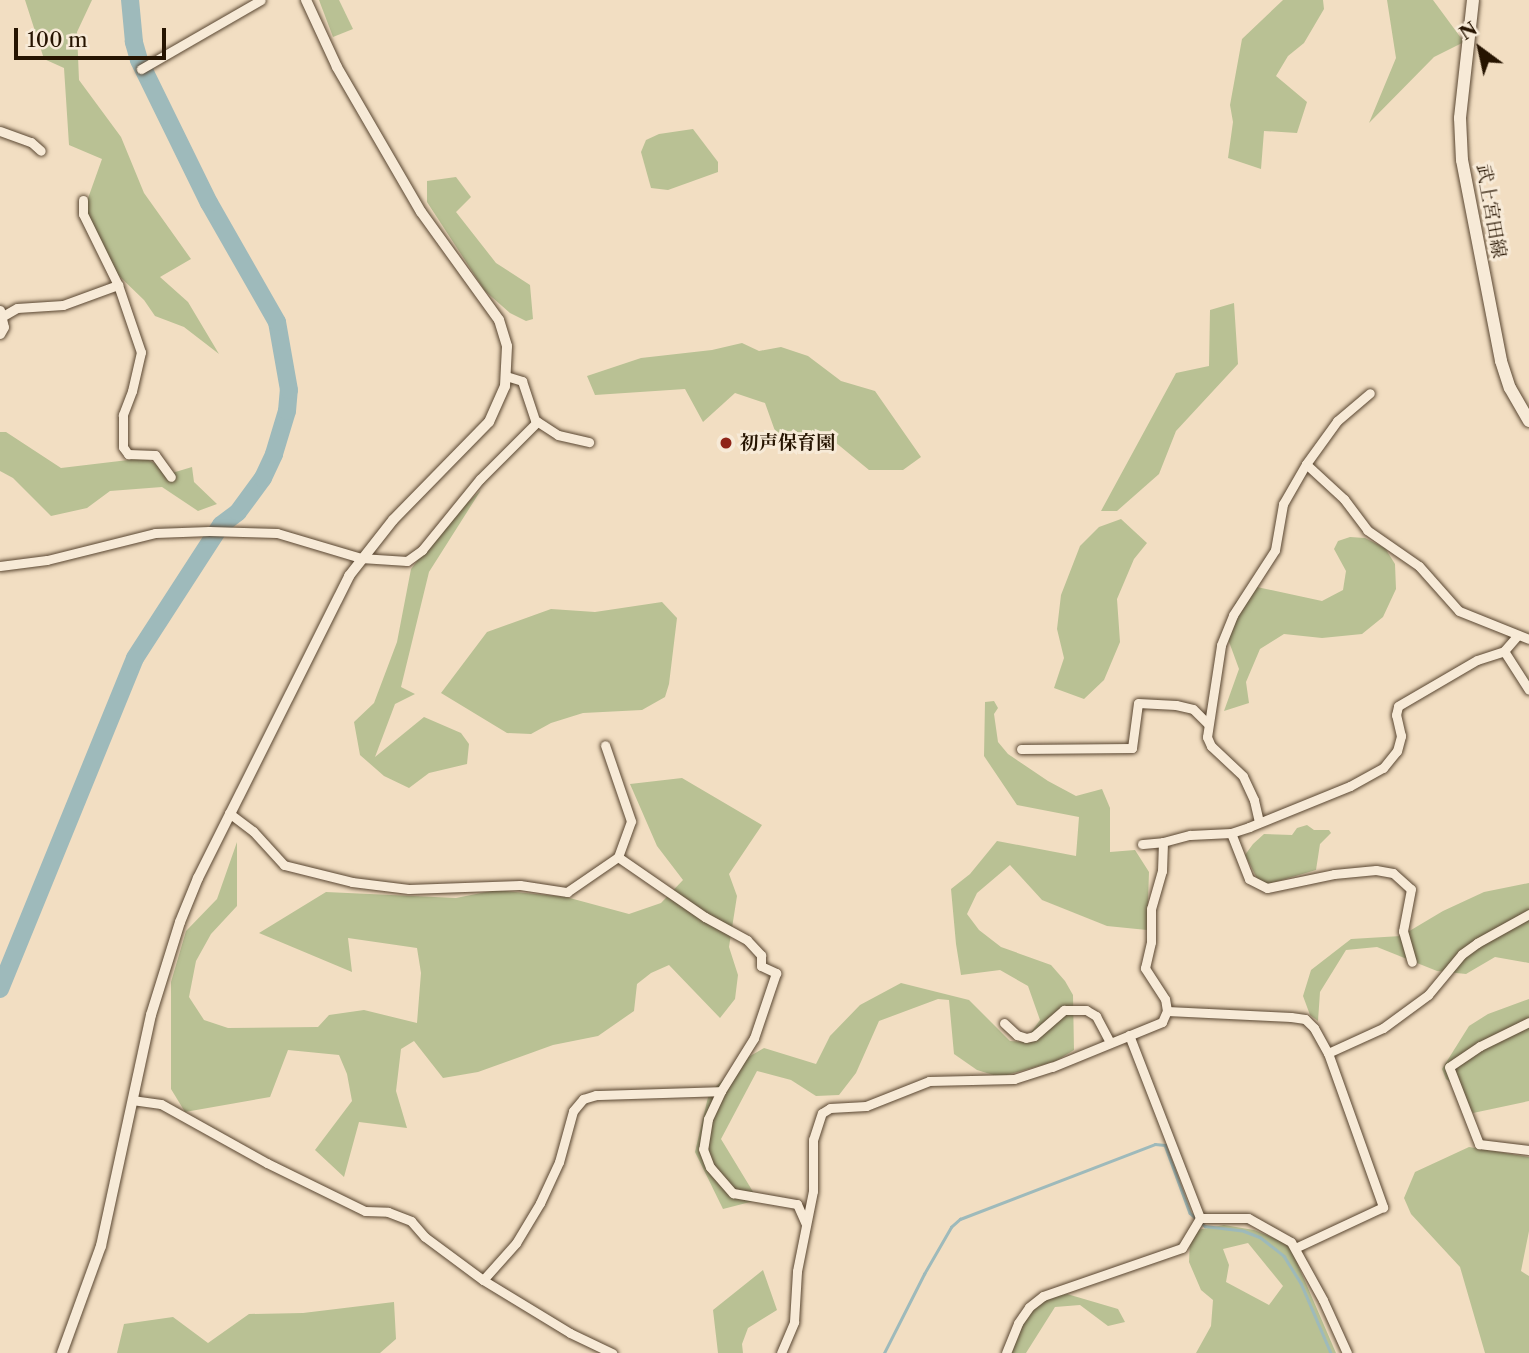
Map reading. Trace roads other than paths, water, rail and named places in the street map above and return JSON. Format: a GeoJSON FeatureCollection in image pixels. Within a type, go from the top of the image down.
{"type":"FeatureCollection","features":[{"type":"Feature","properties":{"kind":"main road","name":"武上宮田線"},"geometry":{"type":"LineString","coordinates":[[1473,0],[1460,118],[1462,160],[1501,361],[1510,388],[1529,421]]}},
{"type":"Feature","properties":{"kind":"street"},"geometry":{"type":"LineString","coordinates":[[144,67],[261,0]]}},
{"type":"Feature","properties":{"kind":"street"},"geometry":{"type":"LineString","coordinates":[[62,1353],[101,1246],[151,1015],[180,922],[229,813],[326,617],[361,558],[489,422],[501,399],[506,376],[507,346],[499,320],[450,256],[409,193],[337,67],[306,0]]}},
{"type":"Feature","properties":{"kind":"street"},"geometry":{"type":"LineString","coordinates":[[0,131],[31,142],[41,150]]}},
{"type":"Feature","properties":{"kind":"street"},"geometry":{"type":"LineString","coordinates":[[83,200],[83,214],[118,285],[141,352],[123,415],[123,447],[128,454],[155,455],[171,477]]}},
{"type":"Feature","properties":{"kind":"street"},"geometry":{"type":"LineString","coordinates":[[0,334],[4,327],[2,313],[18,308],[63,305],[118,285]]}},
{"type":"Feature","properties":{"kind":"street"},"geometry":{"type":"LineString","coordinates":[[506,376],[522,381],[537,422],[558,435],[589,442]]}},
{"type":"Feature","properties":{"kind":"street"},"geometry":{"type":"LineString","coordinates":[[1259,822],[1249,785],[1236,766],[1211,746],[1207,737],[1207,723],[1213,702],[1221,645],[1233,615],[1275,550],[1283,504],[1306,464],[1332,427],[1370,393]]}},
{"type":"Feature","properties":{"kind":"street"},"geometry":{"type":"LineString","coordinates":[[0,566],[47,560],[155,533],[210,531],[277,533],[361,558],[407,561],[422,550],[480,479],[537,422]]}},
{"type":"Feature","properties":{"kind":"street"},"geometry":{"type":"LineString","coordinates":[[1306,464],[1344,499],[1367,530],[1419,566],[1459,611],[1529,639]]}},
{"type":"Feature","properties":{"kind":"street"},"geometry":{"type":"LineString","coordinates":[[1142,844],[1190,835],[1231,833],[1350,786],[1383,768],[1397,751],[1401,736],[1396,715],[1398,706],[1477,660],[1504,651],[1518,635]]}},
{"type":"Feature","properties":{"kind":"street"},"geometry":{"type":"LineString","coordinates":[[1504,651],[1529,690]]}},
{"type":"Feature","properties":{"kind":"street"},"geometry":{"type":"LineString","coordinates":[[1021,749],[1132,748],[1138,703],[1176,705],[1193,709],[1207,723]]}},
{"type":"Feature","properties":{"kind":"street"},"geometry":{"type":"LineString","coordinates":[[229,813],[253,831],[284,864],[352,882],[409,889],[509,885],[567,892],[618,857],[631,821],[605,745]]}},
{"type":"Feature","properties":{"kind":"street"},"geometry":{"type":"LineString","coordinates":[[1231,833],[1249,879],[1266,888],[1334,874],[1376,870],[1393,873],[1411,889],[1403,931],[1412,962]]}},
{"type":"Feature","properties":{"kind":"street"},"geometry":{"type":"LineString","coordinates":[[783,1352],[794,1322],[797,1271],[813,1191],[813,1140],[822,1113],[830,1108],[866,1105],[929,1081],[1014,1079],[1052,1067],[1162,1021],[1167,1011],[1165,999],[1145,968],[1151,942],[1152,909],[1162,871],[1163,842]]}},
{"type":"Feature","properties":{"kind":"street"},"geometry":{"type":"LineString","coordinates":[[618,857],[705,917],[747,940],[761,955],[761,966],[776,973],[754,1038],[721,1091],[703,1137],[703,1149],[710,1167],[733,1193],[797,1204],[807,1227]]}},
{"type":"Feature","properties":{"kind":"street"},"geometry":{"type":"LineString","coordinates":[[1328,1053],[1383,1028],[1428,995],[1462,954],[1529,914]]}},
{"type":"Feature","properties":{"kind":"street"},"geometry":{"type":"LineString","coordinates":[[1004,1023],[1017,1035],[1026,1038],[1034,1036],[1064,1010],[1086,1010],[1096,1016],[1110,1042]]}},
{"type":"Feature","properties":{"kind":"street"},"geometry":{"type":"LineString","coordinates":[[1167,1011],[1305,1019],[1314,1028],[1328,1053],[1383,1207],[1295,1248]]}},
{"type":"Feature","properties":{"kind":"street"},"geometry":{"type":"LineString","coordinates":[[1529,1023],[1480,1046],[1449,1067],[1479,1144],[1529,1150]]}},
{"type":"Feature","properties":{"kind":"street"},"geometry":{"type":"LineString","coordinates":[[1129,1035],[1198,1221]]}},
{"type":"Feature","properties":{"kind":"street"},"geometry":{"type":"LineString","coordinates":[[482,1280],[516,1243],[540,1203],[559,1162],[573,1111],[583,1099],[596,1095],[721,1091]]}},
{"type":"Feature","properties":{"kind":"street"},"geometry":{"type":"LineString","coordinates":[[132,1100],[160,1104],[267,1163],[365,1211],[388,1212],[411,1221],[425,1237],[482,1280],[570,1333],[612,1353]]}},
{"type":"Feature","properties":{"kind":"street"},"geometry":{"type":"LineString","coordinates":[[1198,1221],[1248,1218],[1279,1233],[1295,1248],[1347,1353]]}},
{"type":"Feature","properties":{"kind":"street"},"geometry":{"type":"LineString","coordinates":[[1006,1353],[1018,1323],[1029,1307],[1043,1296],[1182,1248],[1198,1221]]}},
{"type":"Feature","properties":{"kind":"waterway"},"geometry":{"type":"LineString","coordinates":[[0,989],[135,658],[221,525],[238,512],[263,478],[274,454],[287,411],[289,390],[277,322],[209,203],[139,60],[134,42],[130,0]]}},
{"type":"Feature","properties":{"kind":"waterway"},"geometry":{"type":"LineString","coordinates":[[884,1353],[924,1274],[951,1227],[960,1219],[1155,1144],[1165,1145],[1190,1213],[1205,1226],[1244,1231],[1260,1237],[1284,1256],[1301,1283],[1331,1353]]}},
{"type":"Feature","properties":{"kind":"place","name":"初声保育園"},"geometry":{"type":"Point","coordinates":[726,443]}}]}
